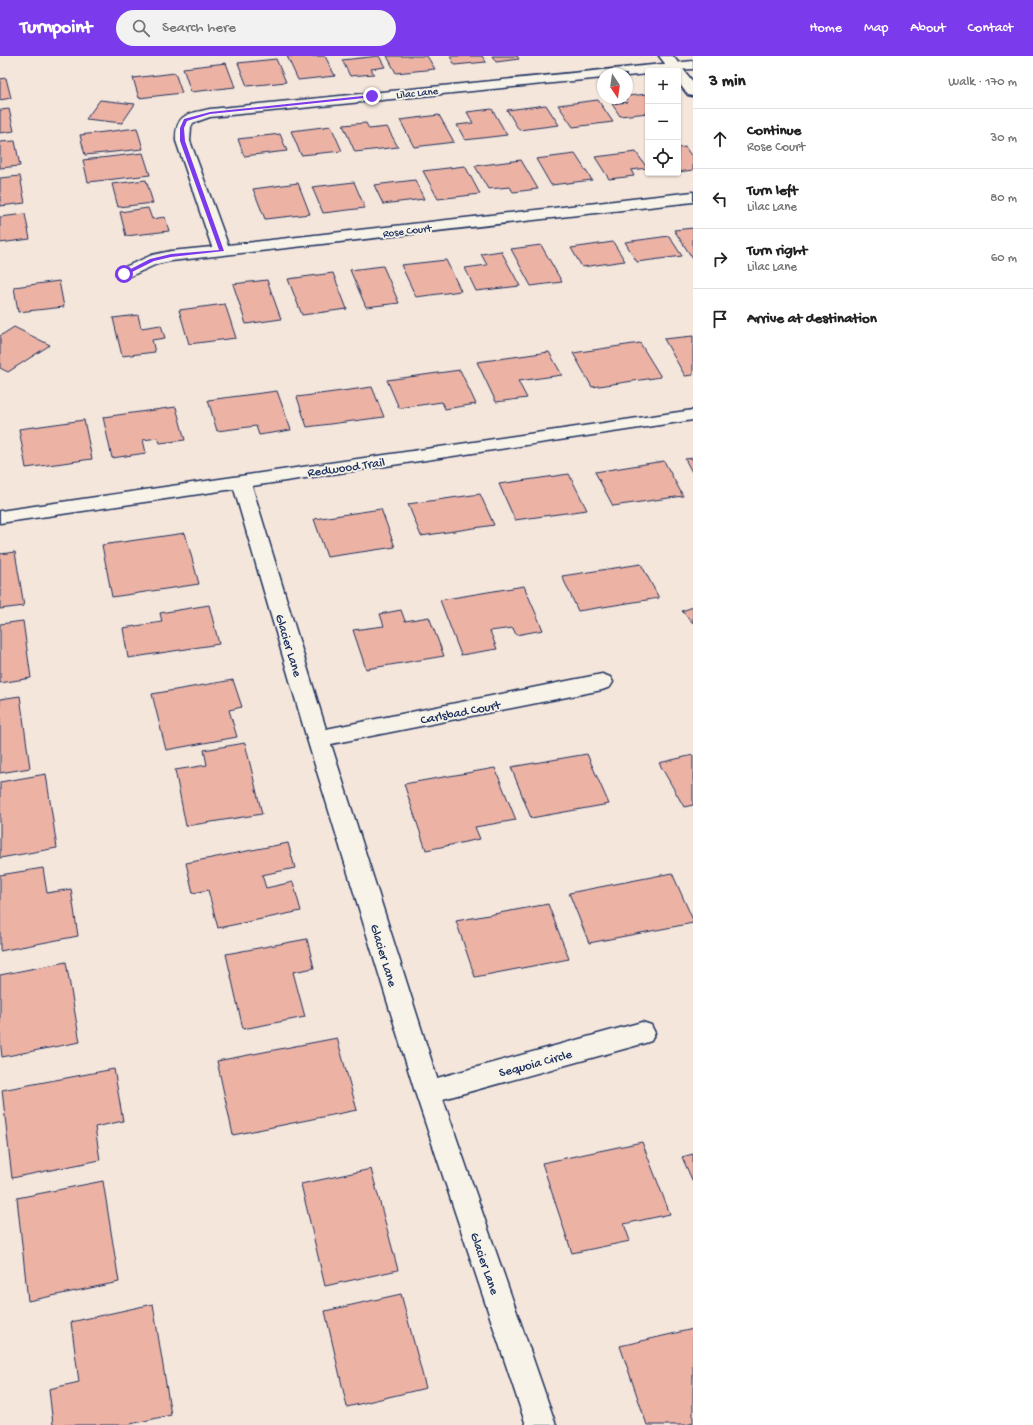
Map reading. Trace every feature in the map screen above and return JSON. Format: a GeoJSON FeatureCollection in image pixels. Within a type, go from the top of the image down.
{"type":"FeatureCollection","features":[{"type":"Feature","properties":{"kind":"street","name":"Lilac Lane"},"geometry":{"type":"LineString","coordinates":[[222,251],[182,141],[182,128],[185,120],[190,117],[210,113],[693,65]]}},
{"type":"Feature","properties":{"kind":"street"},"geometry":{"type":"LineString","coordinates":[[674,66],[693,92]]}},
{"type":"Feature","properties":{"kind":"street","name":"Rose Court"},"geometry":{"type":"LineString","coordinates":[[124,274],[152,260],[171,256],[693,197]]}},
{"type":"Feature","properties":{"kind":"street","name":"Redwood Trail"},"geometry":{"type":"LineString","coordinates":[[0,517],[693,415]]}},
{"type":"Feature","properties":{"kind":"street","name":"Glacier Lane"},"geometry":{"type":"LineString","coordinates":[[241,481],[318,739],[428,1092],[541,1425]]}},
{"type":"Feature","properties":{"kind":"street","name":"Carlsbad Court"},"geometry":{"type":"LineString","coordinates":[[318,739],[602,682]]}},
{"type":"Feature","properties":{"kind":"street","name":"Sequoia Circle"},"geometry":{"type":"LineString","coordinates":[[428,1092],[642,1033]]}},
{"type":"Feature","properties":{"kind":"building"},"geometry":{"type":"Polygon","coordinates":[[[287,56],[325,56],[335,76],[298,80],[287,56]]]}},
{"type":"Feature","properties":{"kind":"building"},"geometry":{"type":"Polygon","coordinates":[[[379,56],[385,67],[371,69],[374,74],[350,76],[342,60],[379,56]]]}},
{"type":"Feature","properties":{"kind":"building"},"geometry":{"type":"Polygon","coordinates":[[[387,56],[427,56],[435,69],[396,73],[387,56]]]}},
{"type":"Feature","properties":{"kind":"building"},"geometry":{"type":"Polygon","coordinates":[[[450,56],[482,56],[486,62],[455,65],[450,56]]]}},
{"type":"Feature","properties":{"kind":"building"},"geometry":{"type":"Polygon","coordinates":[[[492,56],[517,56],[519,59],[496,62],[492,56]]]}},
{"type":"Feature","properties":{"kind":"building"},"geometry":{"type":"Polygon","coordinates":[[[276,59],[286,82],[247,86],[238,63],[276,59]]]}},
{"type":"Feature","properties":{"kind":"building"},"geometry":{"type":"Polygon","coordinates":[[[226,63],[235,87],[191,92],[183,68],[226,63]]]}},
{"type":"Feature","properties":{"kind":"building"},"geometry":{"type":"Polygon","coordinates":[[[175,73],[182,93],[139,98],[133,78],[175,73]]]}},
{"type":"Feature","properties":{"kind":"building"},"geometry":{"type":"Polygon","coordinates":[[[6,78],[11,98],[0,100],[0,79],[6,78]]]}},
{"type":"Feature","properties":{"kind":"building"},"geometry":{"type":"Polygon","coordinates":[[[645,94],[645,113],[620,116],[612,104],[633,104],[633,95],[645,94]]]}},
{"type":"Feature","properties":{"kind":"building"},"geometry":{"type":"Polygon","coordinates":[[[100,100],[135,104],[122,123],[86,119],[100,100]]]}},
{"type":"Feature","properties":{"kind":"building"},"geometry":{"type":"Polygon","coordinates":[[[597,100],[597,104],[601,104],[613,122],[573,127],[558,105],[597,100]]]}},
{"type":"Feature","properties":{"kind":"building"},"geometry":{"type":"Polygon","coordinates":[[[546,105],[559,125],[519,130],[507,110],[546,105]]]}},
{"type":"Feature","properties":{"kind":"building"},"geometry":{"type":"Polygon","coordinates":[[[9,109],[14,131],[0,133],[0,110],[9,109]]]}},
{"type":"Feature","properties":{"kind":"building"},"geometry":{"type":"Polygon","coordinates":[[[492,109],[507,135],[465,140],[457,125],[473,123],[467,112],[492,109]]]}},
{"type":"Feature","properties":{"kind":"building"},"geometry":{"type":"Polygon","coordinates":[[[439,115],[454,142],[414,147],[400,120],[439,115]]]}},
{"type":"Feature","properties":{"kind":"building"},"geometry":{"type":"Polygon","coordinates":[[[366,123],[369,129],[387,127],[398,147],[355,152],[343,125],[366,123]]]}},
{"type":"Feature","properties":{"kind":"building"},"geometry":{"type":"Polygon","coordinates":[[[331,126],[342,151],[301,155],[291,131],[331,126]]]}},
{"type":"Feature","properties":{"kind":"building"},"geometry":{"type":"Polygon","coordinates":[[[137,128],[143,149],[85,155],[80,135],[137,128]]]}},
{"type":"Feature","properties":{"kind":"building"},"geometry":{"type":"Polygon","coordinates":[[[280,134],[287,151],[244,156],[238,139],[280,134]]]}},
{"type":"Feature","properties":{"kind":"building"},"geometry":{"type":"Polygon","coordinates":[[[15,141],[20,166],[0,168],[0,142],[15,141]]]}},
{"type":"Feature","properties":{"kind":"building"},"geometry":{"type":"Polygon","coordinates":[[[685,147],[693,158],[693,170],[681,172],[681,148],[685,147]]]}},
{"type":"Feature","properties":{"kind":"building"},"geometry":{"type":"Polygon","coordinates":[[[636,152],[645,165],[645,168],[631,170],[634,176],[609,179],[595,157],[636,152]]]}},
{"type":"Feature","properties":{"kind":"building"},"geometry":{"type":"Polygon","coordinates":[[[143,153],[150,175],[88,182],[83,160],[143,153]]]}},
{"type":"Feature","properties":{"kind":"building"},"geometry":{"type":"Polygon","coordinates":[[[575,154],[592,180],[551,185],[536,159],[575,154]]]}},
{"type":"Feature","properties":{"kind":"building"},"geometry":{"type":"Polygon","coordinates":[[[521,160],[538,189],[513,192],[510,187],[488,189],[475,166],[521,160]]]}},
{"type":"Feature","properties":{"kind":"building"},"geometry":{"type":"Polygon","coordinates":[[[465,166],[480,194],[438,199],[423,171],[465,166]]]}},
{"type":"Feature","properties":{"kind":"building"},"geometry":{"type":"Polygon","coordinates":[[[20,176],[25,203],[0,206],[0,178],[20,176]]]}},
{"type":"Feature","properties":{"kind":"building"},"geometry":{"type":"Polygon","coordinates":[[[146,180],[153,203],[118,207],[112,184],[146,180]]]}},
{"type":"Feature","properties":{"kind":"building"},"geometry":{"type":"Polygon","coordinates":[[[415,180],[424,199],[383,204],[374,185],[415,180]]]}},
{"type":"Feature","properties":{"kind":"building"},"geometry":{"type":"Polygon","coordinates":[[[354,182],[365,208],[323,213],[312,187],[354,182]]]}},
{"type":"Feature","properties":{"kind":"building"},"geometry":{"type":"Polygon","coordinates":[[[298,183],[310,214],[265,219],[253,189],[298,183]]]}},
{"type":"Feature","properties":{"kind":"building"},"geometry":{"type":"Polygon","coordinates":[[[148,208],[152,219],[165,217],[169,231],[126,236],[120,212],[148,208]]]}},
{"type":"Feature","properties":{"kind":"building"},"geometry":{"type":"Polygon","coordinates":[[[25,214],[30,239],[0,243],[0,217],[25,214]]]}},
{"type":"Feature","properties":{"kind":"building"},"geometry":{"type":"Polygon","coordinates":[[[693,228],[693,259],[674,230],[693,228]]]}},
{"type":"Feature","properties":{"kind":"building"},"geometry":{"type":"Polygon","coordinates":[[[669,236],[682,256],[637,262],[625,242],[669,236]]]}},
{"type":"Feature","properties":{"kind":"building"},"geometry":{"type":"Polygon","coordinates":[[[613,242],[625,261],[582,267],[571,248],[613,242]]]}},
{"type":"Feature","properties":{"kind":"building"},"geometry":{"type":"Polygon","coordinates":[[[541,245],[562,282],[531,286],[511,249],[541,245]]]}},
{"type":"Feature","properties":{"kind":"building"},"geometry":{"type":"Polygon","coordinates":[[[501,251],[520,286],[476,291],[465,268],[487,265],[481,254],[501,251]]]}},
{"type":"Feature","properties":{"kind":"building"},"geometry":{"type":"Polygon","coordinates":[[[446,260],[461,291],[416,297],[401,265],[446,260]]]}},
{"type":"Feature","properties":{"kind":"building"},"geometry":{"type":"Polygon","coordinates":[[[383,266],[399,303],[366,307],[350,270],[383,266]]]}},
{"type":"Feature","properties":{"kind":"building"},"geometry":{"type":"Polygon","coordinates":[[[333,273],[347,309],[302,315],[288,279],[333,273]]]}},
{"type":"Feature","properties":{"kind":"building"},"geometry":{"type":"Polygon","coordinates":[[[267,280],[281,319],[246,324],[233,284],[267,280]]]}},
{"type":"Feature","properties":{"kind":"building"},"geometry":{"type":"Polygon","coordinates":[[[59,281],[64,307],[18,312],[14,287],[59,281]]]}},
{"type":"Feature","properties":{"kind":"building"},"geometry":{"type":"Polygon","coordinates":[[[225,304],[236,338],[189,344],[179,310],[225,304]]]}},
{"type":"Feature","properties":{"kind":"building"},"geometry":{"type":"Polygon","coordinates":[[[138,315],[141,328],[161,325],[165,338],[152,340],[155,352],[122,356],[113,318],[138,315]]]}},
{"type":"Feature","properties":{"kind":"building"},"geometry":{"type":"Polygon","coordinates":[[[14,327],[50,345],[8,372],[0,368],[0,336],[14,327]]]}},
{"type":"Feature","properties":{"kind":"building"},"geometry":{"type":"Polygon","coordinates":[[[693,336],[693,375],[685,376],[664,339],[693,336]]]}},
{"type":"Feature","properties":{"kind":"building"},"geometry":{"type":"Polygon","coordinates":[[[640,343],[661,377],[592,387],[573,353],[640,343]]]}},
{"type":"Feature","properties":{"kind":"building"},"geometry":{"type":"Polygon","coordinates":[[[549,352],[562,375],[518,381],[527,398],[496,402],[477,362],[549,352]]]}},
{"type":"Feature","properties":{"kind":"building"},"geometry":{"type":"Polygon","coordinates":[[[460,370],[476,404],[445,409],[442,402],[399,408],[387,380],[460,370]]]}},
{"type":"Feature","properties":{"kind":"building"},"geometry":{"type":"Polygon","coordinates":[[[372,387],[384,417],[307,427],[297,397],[372,387]]]}},
{"type":"Feature","properties":{"kind":"building"},"geometry":{"type":"Polygon","coordinates":[[[277,391],[291,430],[259,435],[256,426],[217,431],[208,400],[277,391]]]}},
{"type":"Feature","properties":{"kind":"building"},"geometry":{"type":"Polygon","coordinates":[[[176,407],[185,440],[160,443],[158,438],[143,440],[146,453],[112,458],[103,417],[176,407]]]}},
{"type":"Feature","properties":{"kind":"building"},"geometry":{"type":"Polygon","coordinates":[[[84,420],[92,459],[26,468],[19,429],[84,420]]]}},
{"type":"Feature","properties":{"kind":"building"},"geometry":{"type":"Polygon","coordinates":[[[693,458],[693,474],[685,459],[693,458]]]}},
{"type":"Feature","properties":{"kind":"building"},"geometry":{"type":"Polygon","coordinates":[[[664,461],[683,496],[613,506],[595,472],[664,461]]]}},
{"type":"Feature","properties":{"kind":"building"},"geometry":{"type":"Polygon","coordinates":[[[569,474],[587,510],[515,520],[499,484],[569,474]]]}},
{"type":"Feature","properties":{"kind":"building"},"geometry":{"type":"Polygon","coordinates":[[[480,494],[494,525],[421,536],[408,504],[480,494]]]}},
{"type":"Feature","properties":{"kind":"building"},"geometry":{"type":"Polygon","coordinates":[[[381,509],[395,547],[327,557],[314,519],[381,509]]]}},
{"type":"Feature","properties":{"kind":"building"},"geometry":{"type":"Polygon","coordinates":[[[185,533],[199,584],[112,597],[102,545],[185,533]]]}},
{"type":"Feature","properties":{"kind":"building"},"geometry":{"type":"Polygon","coordinates":[[[15,552],[24,606],[0,609],[0,554],[15,552]]]}},
{"type":"Feature","properties":{"kind":"building"},"geometry":{"type":"Polygon","coordinates":[[[641,564],[659,598],[578,611],[562,576],[641,564]]]}},
{"type":"Feature","properties":{"kind":"building"},"geometry":{"type":"Polygon","coordinates":[[[524,586],[543,630],[516,635],[513,628],[490,631],[497,649],[461,655],[440,600],[524,586]]]}},
{"type":"Feature","properties":{"kind":"building"},"geometry":{"type":"Polygon","coordinates":[[[209,605],[219,644],[128,658],[123,628],[162,622],[160,613],[209,605]]]}},
{"type":"Feature","properties":{"kind":"building"},"geometry":{"type":"Polygon","coordinates":[[[693,607],[693,623],[682,611],[693,607]]]}},
{"type":"Feature","properties":{"kind":"building"},"geometry":{"type":"Polygon","coordinates":[[[401,610],[405,621],[429,617],[444,656],[366,669],[353,630],[384,626],[380,614],[401,610]]]}},
{"type":"Feature","properties":{"kind":"building"},"geometry":{"type":"Polygon","coordinates":[[[23,621],[31,678],[0,683],[0,624],[23,621]]]}},
{"type":"Feature","properties":{"kind":"building"},"geometry":{"type":"Polygon","coordinates":[[[233,680],[242,707],[229,710],[237,737],[166,750],[152,694],[233,680]]]}},
{"type":"Feature","properties":{"kind":"building"},"geometry":{"type":"Polygon","coordinates":[[[20,696],[30,768],[0,773],[0,699],[20,696]]]}},
{"type":"Feature","properties":{"kind":"building"},"geometry":{"type":"Polygon","coordinates":[[[245,743],[262,814],[186,826],[175,770],[207,765],[204,750],[245,743]]]}},
{"type":"Feature","properties":{"kind":"building"},"geometry":{"type":"Polygon","coordinates":[[[587,754],[609,804],[531,818],[511,767],[587,754]]]}},
{"type":"Feature","properties":{"kind":"building"},"geometry":{"type":"Polygon","coordinates":[[[693,755],[693,805],[684,807],[659,763],[693,755]]]}},
{"type":"Feature","properties":{"kind":"building"},"geometry":{"type":"Polygon","coordinates":[[[495,768],[516,820],[475,827],[480,839],[426,850],[404,784],[495,768]]]}},
{"type":"Feature","properties":{"kind":"building"},"geometry":{"type":"Polygon","coordinates":[[[46,774],[57,848],[0,858],[0,782],[46,774]]]}},
{"type":"Feature","properties":{"kind":"building"},"geometry":{"type":"Polygon","coordinates":[[[288,843],[295,868],[262,875],[266,888],[293,882],[301,911],[218,928],[208,890],[193,893],[186,863],[288,843]]]}},
{"type":"Feature","properties":{"kind":"building"},"geometry":{"type":"Polygon","coordinates":[[[43,868],[47,893],[71,889],[78,936],[0,951],[0,875],[43,868]]]}},
{"type":"Feature","properties":{"kind":"building"},"geometry":{"type":"Polygon","coordinates":[[[672,873],[693,923],[589,943],[569,893],[672,873]]]}},
{"type":"Feature","properties":{"kind":"building"},"geometry":{"type":"Polygon","coordinates":[[[548,904],[569,959],[475,977],[456,921],[548,904]]]}},
{"type":"Feature","properties":{"kind":"building"},"geometry":{"type":"Polygon","coordinates":[[[307,939],[314,968],[293,972],[305,1017],[243,1029],[226,954],[307,939]]]}},
{"type":"Feature","properties":{"kind":"building"},"geometry":{"type":"Polygon","coordinates":[[[66,962],[80,1042],[2,1057],[0,1039],[0,975],[66,962]]]}},
{"type":"Feature","properties":{"kind":"building"},"geometry":{"type":"Polygon","coordinates":[[[337,1038],[357,1110],[233,1135],[217,1061],[337,1038]]]}},
{"type":"Feature","properties":{"kind":"building"},"geometry":{"type":"Polygon","coordinates":[[[114,1069],[123,1121],[95,1127],[100,1160],[12,1178],[2,1090],[114,1069]]]}},
{"type":"Feature","properties":{"kind":"building"},"geometry":{"type":"Polygon","coordinates":[[[642,1142],[670,1214],[624,1224],[630,1241],[572,1253],[542,1163],[642,1142]]]}},
{"type":"Feature","properties":{"kind":"building"},"geometry":{"type":"Polygon","coordinates":[[[693,1154],[693,1182],[682,1157],[693,1154]]]}},
{"type":"Feature","properties":{"kind":"building"},"geometry":{"type":"Polygon","coordinates":[[[371,1169],[398,1270],[325,1286],[301,1184],[371,1169]]]}},
{"type":"Feature","properties":{"kind":"building"},"geometry":{"type":"Polygon","coordinates":[[[103,1181],[119,1282],[28,1301],[17,1198],[103,1181]]]}},
{"type":"Feature","properties":{"kind":"building"},"geometry":{"type":"Polygon","coordinates":[[[401,1294],[426,1388],[347,1407],[325,1311],[401,1294]]]}},
{"type":"Feature","properties":{"kind":"building"},"geometry":{"type":"Polygon","coordinates":[[[153,1304],[171,1415],[126,1425],[53,1425],[49,1389],[79,1382],[71,1322],[153,1304]]]}},
{"type":"Feature","properties":{"kind":"building"},"geometry":{"type":"Polygon","coordinates":[[[693,1329],[693,1423],[686,1425],[647,1425],[620,1346],[693,1329]]]}},
{"type":"Feature","properties":{"kind":"route"},"geometry":{"type":"LineString","coordinates":[[124,274],[152,260],[171,256],[222,251],[182,141],[182,128],[185,120],[190,117],[210,113],[372,96]]}}]}
